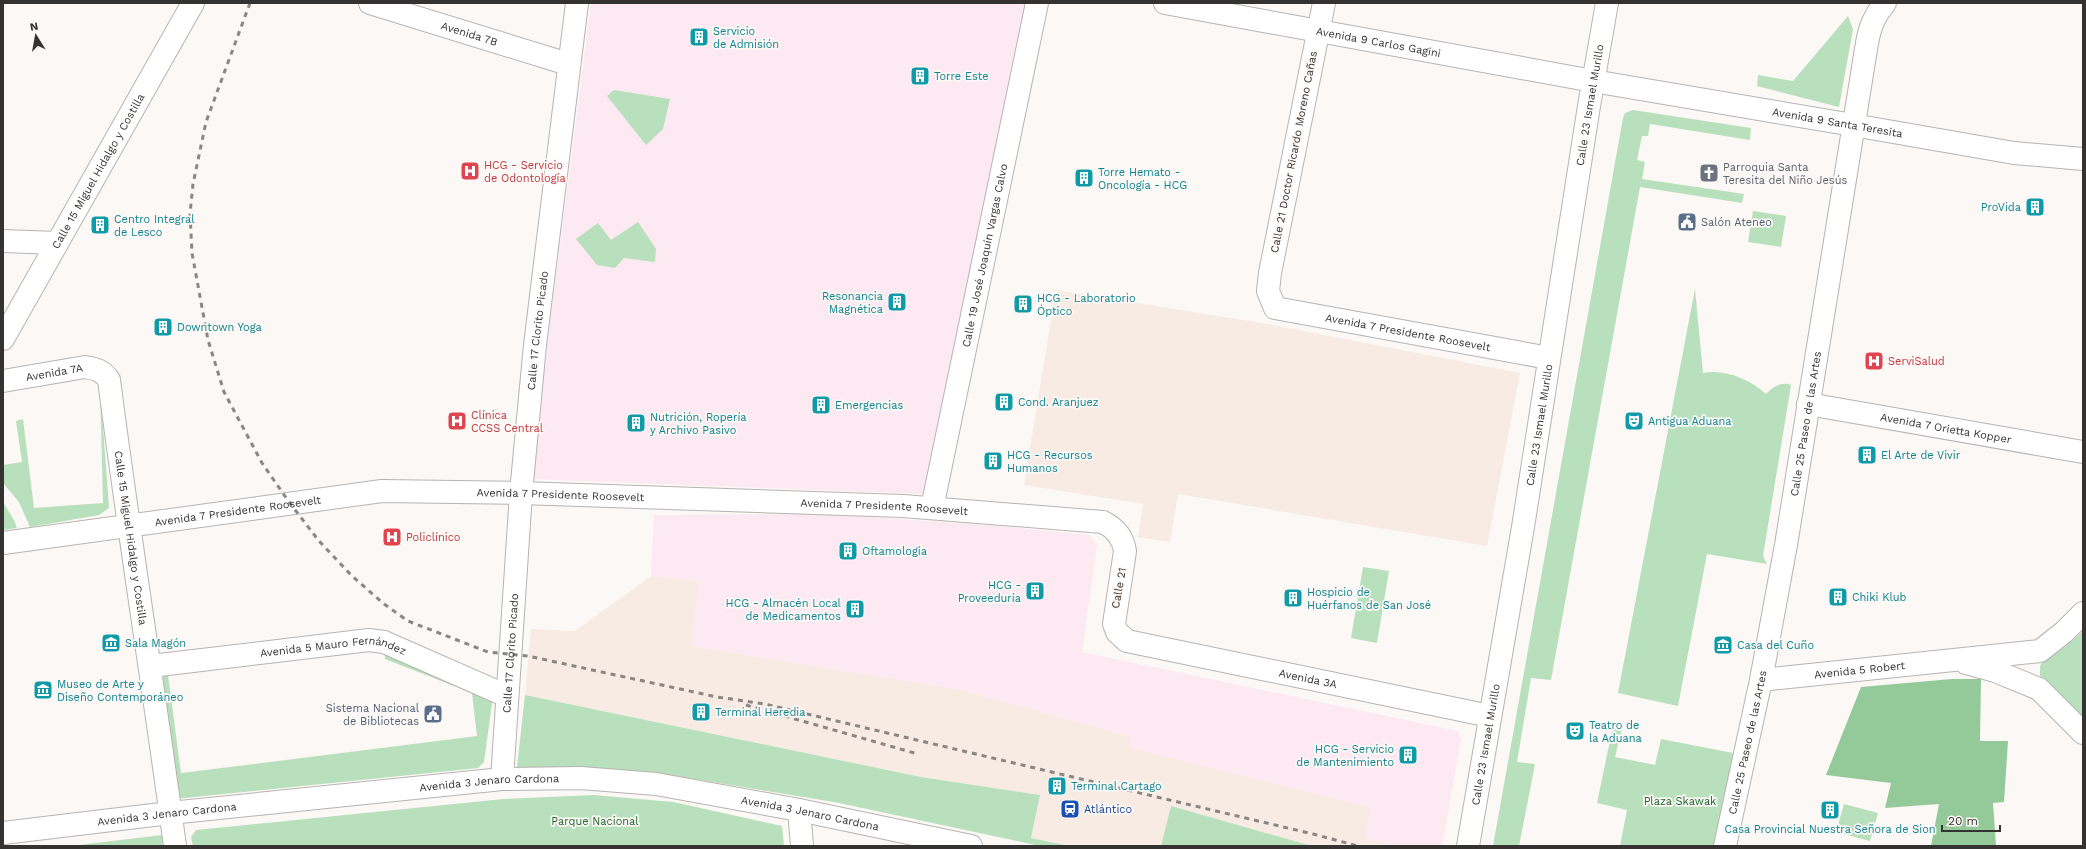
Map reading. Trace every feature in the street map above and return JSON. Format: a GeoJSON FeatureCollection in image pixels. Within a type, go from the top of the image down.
{"type":"FeatureCollection","features":[{"type":"Feature","properties":{"kind":"street","name":"Calle 15 Miguel Hidalgo y Costilla"},"geometry":{"type":"LineString","coordinates":[[3,339],[193,3]]}},
{"type":"Feature","properties":{"kind":"street","name":"Avenida 7B"},"geometry":{"type":"LineString","coordinates":[[370,3],[568,64]]}},
{"type":"Feature","properties":{"kind":"street","name":"Calle 17 Clorito Picado"},"geometry":{"type":"LineString","coordinates":[[502,780],[506,696],[521,492],[535,344],[549,241],[568,64],[577,3]]}},
{"type":"Feature","properties":{"kind":"street","name":"Calle 19 José Joaquín Vargas Calvo"},"geometry":{"type":"LineString","coordinates":[[932,508],[1037,3]]}},
{"type":"Feature","properties":{"kind":"street","name":"Avenida 9 Carlos Gagini"},"geometry":{"type":"LineString","coordinates":[[1165,3],[1593,81]]}},
{"type":"Feature","properties":{"kind":"street","name":"Calle 21 Doctor Ricardo Moreno Cañas"},"geometry":{"type":"LineString","coordinates":[[1271,300],[1268,291],[1270,273],[1324,3]]}},
{"type":"Feature","properties":{"kind":"street","name":"Calle 23 Ismael Murillo"},"geometry":{"type":"LineString","coordinates":[[1468,846],[1550,358],[1593,81],[1607,3]]}},
{"type":"Feature","properties":{"kind":"street","name":"Calle 25 Paseo de las Artes"},"geometry":{"type":"LineString","coordinates":[[1725,846],[1761,680],[1786,545],[1870,27],[1875,16],[1885,3]]}},
{"type":"Feature","properties":{"kind":"street","name":"Avenida 9 Santa Teresita"},"geometry":{"type":"LineString","coordinates":[[1593,81],[2014,153],[2083,159]]}},
{"type":"Feature","properties":{"kind":"street"},"geometry":{"type":"LineString","coordinates":[[3,241],[57,242]]}},
{"type":"Feature","properties":{"kind":"street","name":"Avenida 7 Presidente Roosevelt"},"geometry":{"type":"LineString","coordinates":[[1271,300],[1275,308],[1550,358]]}},
{"type":"Feature","properties":{"kind":"street","name":"Avenida 7A"},"geometry":{"type":"LineString","coordinates":[[3,381],[85,368],[96,369],[104,373]]}},
{"type":"Feature","properties":{"kind":"street","name":"Calle 15 Miguel Hidalgo y Costilla"},"geometry":{"type":"LineString","coordinates":[[104,373],[109,380],[128,525],[151,666],[175,846]]}},
{"type":"Feature","properties":{"kind":"street","name":"Avenida 7 Orietta Kopper"},"geometry":{"type":"LineString","coordinates":[[1808,404],[2083,452]]}},
{"type":"Feature","properties":{"kind":"street","name":"Avenida 7 Presidente Roosevelt"},"geometry":{"type":"LineString","coordinates":[[3,543],[382,490],[521,492],[932,508],[1103,522],[1117,532]]}},
{"type":"Feature","properties":{"kind":"street","name":"Calle 21"},"geometry":{"type":"LineString","coordinates":[[1117,532],[1124,545],[1125,551],[1114,624],[1117,632],[1127,641]]}},
{"type":"Feature","properties":{"kind":"street"},"geometry":{"type":"LineString","coordinates":[[2034,687],[2031,673],[2040,651],[2074,624],[2083,613]]}},
{"type":"Feature","properties":{"kind":"street","name":"Avenida 5 Mauro Fernández"},"geometry":{"type":"LineString","coordinates":[[151,666],[369,640],[384,642],[506,696]]}},
{"type":"Feature","properties":{"kind":"street","name":"Avenida 3A"},"geometry":{"type":"LineString","coordinates":[[1127,641],[1490,716]]}},
{"type":"Feature","properties":{"kind":"street","name":"Avenida 5 Robert"},"geometry":{"type":"LineString","coordinates":[[1761,680],[2040,651]]}},
{"type":"Feature","properties":{"kind":"street","name":"Avenida 5 Robert"},"geometry":{"type":"LineString","coordinates":[[1957,660],[1995,671],[2039,689],[2083,733]]}},
{"type":"Feature","properties":{"kind":"street","name":"Avenida 3 Jenaro Cardona"},"geometry":{"type":"LineString","coordinates":[[3,833],[170,813],[502,780],[581,778],[656,784],[799,810],[972,846]]}},
{"type":"Feature","properties":{"kind":"street"},"geometry":{"type":"LineString","coordinates":[[799,810],[802,846]]}},
{"type":"Feature","properties":{"kind":"shaded area"},"geometry":{"type":"Polygon","coordinates":[[[591,3],[1027,3],[924,494],[530,479],[591,3]]]}},
{"type":"Feature","properties":{"kind":"shaded area"},"geometry":{"type":"Polygon","coordinates":[[[1056,290],[1268,324],[1520,373],[1487,546],[1178,494],[1170,542],[1138,537],[1143,504],[1024,485],[1056,290]]]}},
{"type":"Feature","properties":{"kind":"shaded area"},"geometry":{"type":"Polygon","coordinates":[[[823,514],[988,525],[1089,535],[1097,545],[1082,652],[1458,731],[1461,739],[1442,846],[1394,846],[1365,838],[1371,807],[1129,748],[1132,737],[963,690],[692,646],[699,581],[651,576],[654,515],[823,514]]]}},
{"type":"Feature","properties":{"kind":"shaded area"},"geometry":{"type":"Polygon","coordinates":[[[651,576],[699,581],[692,646],[963,690],[1132,737],[1130,748],[1371,807],[1366,838],[1394,846],[1312,846],[1171,806],[1161,846],[1069,846],[1031,838],[1040,795],[921,777],[525,695],[531,629],[575,631],[651,576]]]}},
{"type":"Feature","properties":{"kind":"green space"},"geometry":{"type":"Polygon","coordinates":[[[1848,16],[1853,29],[1839,107],[1757,86],[1758,75],[1793,81],[1848,16]]]}},
{"type":"Feature","properties":{"kind":"green space"},"geometry":{"type":"Polygon","coordinates":[[[614,90],[670,99],[663,129],[646,145],[607,96],[614,90]]]}},
{"type":"Feature","properties":{"kind":"green space"},"geometry":{"type":"Polygon","coordinates":[[[1633,110],[1751,128],[1750,140],[1650,124],[1648,136],[1642,136],[1637,160],[1645,162],[1642,179],[1744,194],[1742,203],[1640,187],[1551,680],[1531,678],[1517,762],[1535,764],[1519,846],[1493,846],[1623,118],[1625,113],[1633,110]]]}},
{"type":"Feature","properties":{"kind":"green space"},"geometry":{"type":"Polygon","coordinates":[[[1753,211],[1786,216],[1781,247],[1748,242],[1753,211]]]}},
{"type":"Feature","properties":{"kind":"green space"},"geometry":{"type":"Polygon","coordinates":[[[638,222],[656,249],[655,262],[624,258],[615,268],[597,265],[576,239],[598,223],[611,240],[638,222]]]}},
{"type":"Feature","properties":{"kind":"green space"},"geometry":{"type":"Polygon","coordinates":[[[1695,289],[1703,373],[1720,372],[1736,376],[1752,384],[1766,394],[1777,385],[1791,385],[1763,556],[1767,564],[1707,554],[1678,706],[1618,693],[1695,289]]]}},
{"type":"Feature","properties":{"kind":"green space"},"geometry":{"type":"Polygon","coordinates":[[[100,387],[109,508],[99,515],[30,527],[19,502],[3,483],[3,465],[22,462],[16,421],[23,419],[34,508],[103,503],[100,387]]]}},
{"type":"Feature","properties":{"kind":"green space"},"geometry":{"type":"Polygon","coordinates":[[[3,502],[14,520],[17,528],[3,530],[3,502]]]}},
{"type":"Feature","properties":{"kind":"green space"},"geometry":{"type":"Polygon","coordinates":[[[1363,567],[1389,571],[1377,643],[1351,638],[1363,567]]]}},
{"type":"Feature","properties":{"kind":"green space"},"geometry":{"type":"Polygon","coordinates":[[[2083,631],[2083,717],[2053,689],[2040,681],[2040,666],[2045,658],[2065,647],[2083,631]]]}},
{"type":"Feature","properties":{"kind":"green space"},"geometry":{"type":"Polygon","coordinates":[[[384,646],[493,696],[484,762],[478,768],[175,799],[160,673],[168,675],[181,773],[477,736],[472,693],[385,659],[384,646]]]}},
{"type":"Feature","properties":{"kind":"green space"},"geometry":{"type":"Polygon","coordinates":[[[1952,679],[1981,679],[1980,741],[2008,741],[2004,802],[1993,803],[1996,846],[1931,846],[1939,804],[1885,808],[1891,783],[1826,775],[1861,687],[1952,679]]]}},
{"type":"Feature","properties":{"kind":"green space"},"geometry":{"type":"Polygon","coordinates":[[[525,695],[921,777],[1040,795],[1031,838],[1069,846],[1040,846],[834,802],[664,774],[517,767],[525,695]]]}},
{"type":"Feature","properties":{"kind":"green space","name":"Plaza Skawak"},"geometry":{"type":"Polygon","coordinates":[[[1613,726],[1622,728],[1615,757],[1655,765],[1661,739],[1733,753],[1717,846],[1620,846],[1627,810],[1597,803],[1613,726]]]}},
{"type":"Feature","properties":{"kind":"green space","name":"Parque Nacional"},"geometry":{"type":"Polygon","coordinates":[[[594,795],[673,802],[782,826],[784,846],[193,846],[191,837],[196,830],[503,799],[594,795]]]}},
{"type":"Feature","properties":{"kind":"green space"},"geometry":{"type":"Polygon","coordinates":[[[1844,804],[1878,813],[1870,841],[1836,832],[1844,804]]]}},
{"type":"Feature","properties":{"kind":"green space"},"geometry":{"type":"Polygon","coordinates":[[[1171,806],[1312,846],[1161,846],[1171,806]]]}},
{"type":"Feature","properties":{"kind":"green space"},"geometry":{"type":"Polygon","coordinates":[[[162,835],[163,846],[70,846],[162,835]]]}},
{"type":"Feature","properties":{"kind":"railway"},"geometry":{"type":"LineString","coordinates":[[250,3],[206,122],[193,184],[190,214],[192,253],[208,340],[224,392],[262,463],[289,502],[319,541],[352,576],[384,604],[408,621],[488,652],[528,656],[717,697],[765,704],[1358,846]]}},
{"type":"Feature","properties":{"kind":"railway"},"geometry":{"type":"LineString","coordinates":[[746,705],[918,754]]}},
{"type":"Feature","properties":{"kind":"place","name":"Servicio de Admisión"},"geometry":{"type":"Point","coordinates":[699,37]}},
{"type":"Feature","properties":{"kind":"place","name":"Torre Este"},"geometry":{"type":"Point","coordinates":[920,76]}},
{"type":"Feature","properties":{"kind":"place","name":"HCG - Servicio de Odontología"},"geometry":{"type":"Point","coordinates":[470,171]}},
{"type":"Feature","properties":{"kind":"place","name":"Parroquia Santa Teresita del Niño Jesús"},"geometry":{"type":"Point","coordinates":[1709,173]}},
{"type":"Feature","properties":{"kind":"place","name":"Torre Hemato - Oncología - HCG"},"geometry":{"type":"Point","coordinates":[1084,178]}},
{"type":"Feature","properties":{"kind":"place","name":"ProVida"},"geometry":{"type":"Point","coordinates":[2035,207]}},
{"type":"Feature","properties":{"kind":"place","name":"Salón Ateneo"},"geometry":{"type":"Point","coordinates":[1687,222]}},
{"type":"Feature","properties":{"kind":"place","name":"Centro Integral de Lesco"},"geometry":{"type":"Point","coordinates":[100,225]}},
{"type":"Feature","properties":{"kind":"place","name":"Resonancia Magnética"},"geometry":{"type":"Point","coordinates":[897,302]}},
{"type":"Feature","properties":{"kind":"place","name":"HCG - Laboratorio Óptico"},"geometry":{"type":"Point","coordinates":[1023,304]}},
{"type":"Feature","properties":{"kind":"place","name":"Downtown Yoga"},"geometry":{"type":"Point","coordinates":[163,327]}},
{"type":"Feature","properties":{"kind":"place","name":"ServiSalud"},"geometry":{"type":"Point","coordinates":[1874,361]}},
{"type":"Feature","properties":{"kind":"place","name":"Cond. Aranjuez"},"geometry":{"type":"Point","coordinates":[1004,402]}},
{"type":"Feature","properties":{"kind":"place","name":"Emergencias"},"geometry":{"type":"Point","coordinates":[821,405]}},
{"type":"Feature","properties":{"kind":"place","name":"Clínica CCSS Central"},"geometry":{"type":"Point","coordinates":[457,421]}},
{"type":"Feature","properties":{"kind":"place","name":"Antigua Aduana"},"geometry":{"type":"Point","coordinates":[1634,421]}},
{"type":"Feature","properties":{"kind":"place","name":"Nutrición, Ropería y Archivo Pasivo"},"geometry":{"type":"Point","coordinates":[636,423]}},
{"type":"Feature","properties":{"kind":"place","name":"El Arte de Vivir"},"geometry":{"type":"Point","coordinates":[1867,455]}},
{"type":"Feature","properties":{"kind":"place","name":"HCG - Recursos Humanos"},"geometry":{"type":"Point","coordinates":[993,461]}},
{"type":"Feature","properties":{"kind":"place","name":"Policlínico"},"geometry":{"type":"Point","coordinates":[392,537]}},
{"type":"Feature","properties":{"kind":"place","name":"Oftamología"},"geometry":{"type":"Point","coordinates":[848,551]}},
{"type":"Feature","properties":{"kind":"place","name":"HCG - Proveeduría"},"geometry":{"type":"Point","coordinates":[1035,591]}},
{"type":"Feature","properties":{"kind":"place","name":"Chiki Klub"},"geometry":{"type":"Point","coordinates":[1838,597]}},
{"type":"Feature","properties":{"kind":"place","name":"Hospicio de Huérfanos de San José"},"geometry":{"type":"Point","coordinates":[1293,598]}},
{"type":"Feature","properties":{"kind":"place","name":"HCG - Almacén Local de Medicamentos"},"geometry":{"type":"Point","coordinates":[855,609]}},
{"type":"Feature","properties":{"kind":"place","name":"Sala Magón"},"geometry":{"type":"Point","coordinates":[111,643]}},
{"type":"Feature","properties":{"kind":"place","name":"Casa del Cuño"},"geometry":{"type":"Point","coordinates":[1723,645]}},
{"type":"Feature","properties":{"kind":"place","name":"Museo de Arte y Diseño Contemporáneo"},"geometry":{"type":"Point","coordinates":[43,690]}},
{"type":"Feature","properties":{"kind":"place","name":"Terminal Heredia"},"geometry":{"type":"Point","coordinates":[701,712]}},
{"type":"Feature","properties":{"kind":"place","name":"Sistema Nacional de Bibliotecas"},"geometry":{"type":"Point","coordinates":[433,714]}},
{"type":"Feature","properties":{"kind":"place","name":"Teatro de la Aduana"},"geometry":{"type":"Point","coordinates":[1575,731]}},
{"type":"Feature","properties":{"kind":"place","name":"HCG - Servicio de Mantenimiento"},"geometry":{"type":"Point","coordinates":[1408,755]}},
{"type":"Feature","properties":{"kind":"place","name":"Terminal Cartago"},"geometry":{"type":"Point","coordinates":[1057,786]}},
{"type":"Feature","properties":{"kind":"place","name":"Atlántico"},"geometry":{"type":"Point","coordinates":[1070,809]}},
{"type":"Feature","properties":{"kind":"place","name":"Casa Provincial Nuestra Señora de Sion"},"geometry":{"type":"Point","coordinates":[1830,810]}}]}
